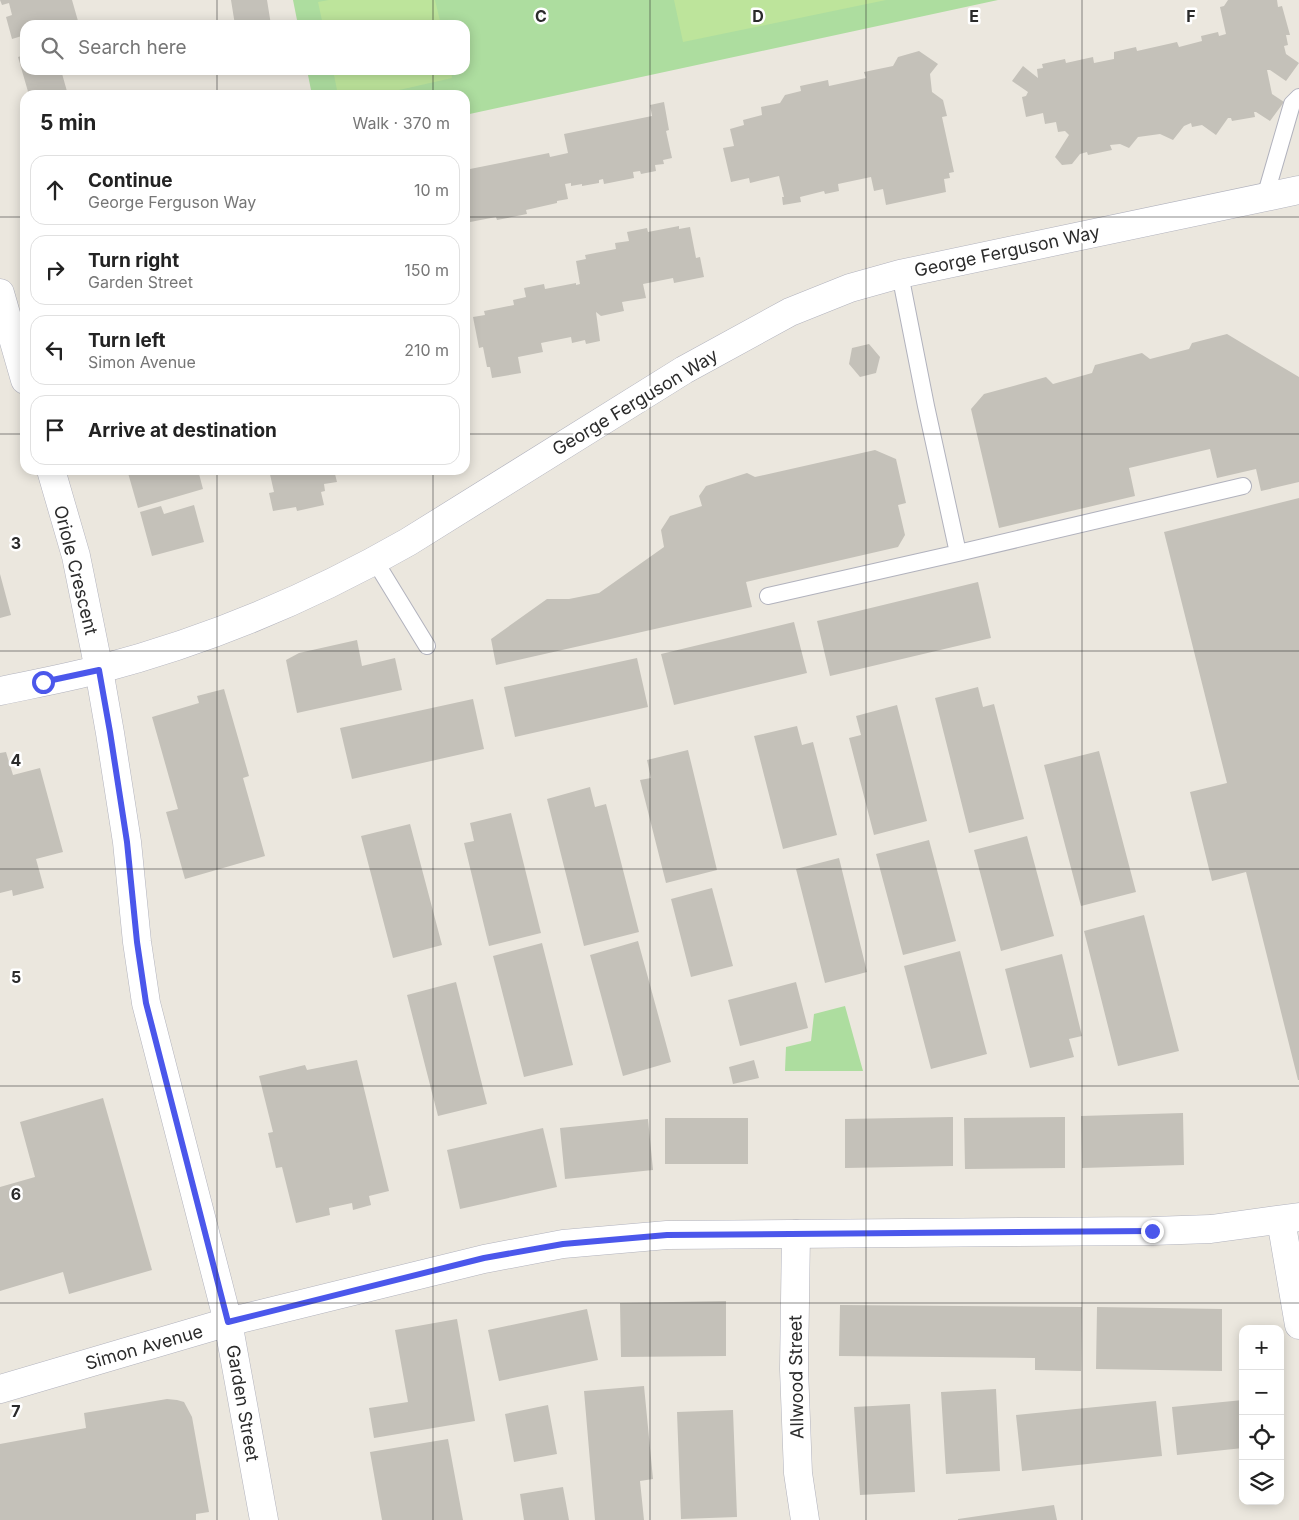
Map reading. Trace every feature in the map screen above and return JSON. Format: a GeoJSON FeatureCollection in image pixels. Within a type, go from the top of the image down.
{"type":"FeatureCollection","features":[{"type":"Feature","properties":{"kind":"street","name":"George Ferguson Way"},"geometry":{"type":"LineString","coordinates":[[0,691],[99,670],[151,655],[260,616],[375,561],[408,542],[684,370],[790,312],[850,288],[900,274],[1299,190]]}},
{"type":"Feature","properties":{"kind":"street"},"geometry":{"type":"LineString","coordinates":[[0,293],[20,363]]}},
{"type":"Feature","properties":{"kind":"street","name":"Oriole Crescent"},"geometry":{"type":"LineString","coordinates":[[52,475],[76,556],[99,670]]}},
{"type":"Feature","properties":{"kind":"street","name":"Garden Street"},"geometry":{"type":"LineString","coordinates":[[99,670],[127,842],[137,942],[146,1003],[228,1322],[264,1520]]}},
{"type":"Feature","properties":{"kind":"street"},"geometry":{"type":"LineString","coordinates":[[1290,1218],[1299,1325]]}},
{"type":"Feature","properties":{"kind":"street","name":"Simon Avenue"},"geometry":{"type":"LineString","coordinates":[[0,1388],[228,1322],[484,1258],[563,1244],[667,1235],[1211,1229],[1290,1218]]}},
{"type":"Feature","properties":{"kind":"street","name":"Allwood Street"},"geometry":{"type":"LineString","coordinates":[[796,1234],[794,1370],[798,1473],[805,1520]]}},
{"type":"Feature","properties":{"kind":"lane"},"geometry":{"type":"LineString","coordinates":[[1265,197],[1292,104],[1299,97]]}},
{"type":"Feature","properties":{"kind":"lane"},"geometry":{"type":"LineString","coordinates":[[900,274],[958,553]]}},
{"type":"Feature","properties":{"kind":"lane"},"geometry":{"type":"LineString","coordinates":[[768,596],[1243,486]]}},
{"type":"Feature","properties":{"kind":"lane"},"geometry":{"type":"LineString","coordinates":[[375,561],[427,646]]}},
{"type":"Feature","properties":{"kind":"green space"},"geometry":{"type":"Polygon","coordinates":[[[293,0],[998,0],[470,114],[470,90],[311,90],[308,75],[470,75],[470,20],[297,20],[293,0]]]}},
{"type":"Feature","properties":{"kind":"green space"},"geometry":{"type":"Polygon","coordinates":[[[329,0],[435,0],[440,20],[322,20],[318,2],[329,0]]]}},
{"type":"Feature","properties":{"kind":"green space"},"geometry":{"type":"Polygon","coordinates":[[[674,0],[886,0],[683,42],[674,0]]]}},
{"type":"Feature","properties":{"kind":"green space"},"geometry":{"type":"Polygon","coordinates":[[[334,75],[452,75],[452,78],[399,90],[337,90],[334,75]]]}},
{"type":"Feature","properties":{"kind":"green space"},"geometry":{"type":"Polygon","coordinates":[[[845,1006],[863,1071],[785,1071],[786,1047],[811,1041],[814,1014],[845,1006]]]}},
{"type":"Feature","properties":{"kind":"building"},"geometry":{"type":"Polygon","coordinates":[[[0,0],[72,0],[78,20],[20,20],[20,37],[12,39],[6,17],[12,15],[9,3],[2,5],[0,0]]]}},
{"type":"Feature","properties":{"kind":"building"},"geometry":{"type":"Polygon","coordinates":[[[231,0],[267,0],[270,20],[234,20],[231,0]]]}},
{"type":"Feature","properties":{"kind":"building"},"geometry":{"type":"Polygon","coordinates":[[[1228,0],[1277,0],[1278,7],[1282,6],[1290,35],[1286,35],[1288,45],[1284,46],[1286,54],[1299,63],[1286,81],[1270,70],[1267,70],[1272,94],[1284,102],[1270,121],[1256,112],[1254,112],[1255,117],[1232,121],[1231,118],[1228,118],[1216,135],[1202,125],[1192,127],[1191,123],[1184,126],[1173,140],[1160,134],[1138,137],[1129,148],[1120,144],[1110,145],[1112,150],[1088,155],[1087,152],[1080,154],[1072,164],[1062,165],[1055,157],[1069,135],[1065,131],[1058,132],[1056,122],[1045,124],[1043,113],[1026,117],[1022,97],[1026,96],[1028,92],[1012,81],[1023,66],[1038,78],[1037,69],[1043,68],[1042,64],[1065,59],[1066,63],[1093,57],[1094,63],[1114,59],[1114,52],[1136,47],[1137,51],[1177,42],[1179,47],[1202,41],[1201,36],[1218,32],[1219,36],[1226,34],[1220,7],[1224,6],[1228,0]]]}},
{"type":"Feature","properties":{"kind":"building"},"geometry":{"type":"Polygon","coordinates":[[[919,51],[938,64],[930,74],[932,92],[943,100],[947,116],[942,117],[954,172],[949,173],[950,178],[944,179],[946,192],[886,205],[883,189],[874,191],[871,177],[838,184],[839,191],[825,194],[824,191],[800,197],[801,202],[783,205],[782,197],[784,197],[779,176],[750,183],[749,178],[731,182],[723,148],[734,146],[730,129],[744,125],[743,120],[762,115],[761,107],[780,103],[785,95],[801,91],[800,86],[828,80],[829,86],[866,78],[864,72],[893,66],[898,57],[919,51]]]}},
{"type":"Feature","properties":{"kind":"building"},"geometry":{"type":"Polygon","coordinates":[[[23,75],[62,75],[67,90],[28,90],[23,75]]]}},
{"type":"Feature","properties":{"kind":"building"},"geometry":{"type":"Polygon","coordinates":[[[664,102],[669,130],[666,131],[672,158],[663,160],[664,164],[655,165],[656,171],[641,174],[640,171],[633,172],[634,178],[604,184],[603,179],[599,180],[599,183],[582,186],[582,184],[571,186],[571,183],[565,184],[568,199],[526,210],[527,214],[497,220],[496,217],[470,222],[470,169],[549,153],[550,157],[568,153],[564,134],[652,116],[650,105],[664,102]]]}},
{"type":"Feature","properties":{"kind":"building"},"geometry":{"type":"Polygon","coordinates":[[[679,226],[679,229],[690,227],[696,258],[700,257],[704,277],[674,283],[673,278],[643,284],[646,298],[622,302],[624,311],[601,316],[596,312],[600,341],[586,344],[585,340],[572,343],[571,337],[541,343],[543,352],[518,357],[521,373],[492,378],[490,367],[487,367],[483,347],[479,348],[473,317],[485,315],[484,311],[514,305],[513,300],[526,297],[524,288],[544,284],[545,289],[576,283],[576,285],[580,284],[576,261],[586,259],[585,255],[616,249],[615,243],[629,241],[627,232],[647,228],[648,232],[679,226]]]}},
{"type":"Feature","properties":{"kind":"building"},"geometry":{"type":"Polygon","coordinates":[[[1227,334],[1299,377],[1299,482],[1261,491],[1256,469],[1217,478],[1210,449],[1129,468],[1135,496],[999,528],[971,409],[984,394],[1046,377],[1053,384],[1092,373],[1095,365],[1142,353],[1150,359],[1189,349],[1192,343],[1227,334]]]}},
{"type":"Feature","properties":{"kind":"building"},"geometry":{"type":"Polygon","coordinates":[[[869,344],[880,357],[876,373],[860,377],[849,364],[852,348],[869,344]]]}},
{"type":"Feature","properties":{"kind":"building"},"geometry":{"type":"Polygon","coordinates":[[[875,450],[896,459],[906,503],[898,505],[905,535],[898,547],[746,582],[752,607],[496,665],[491,639],[547,599],[569,599],[599,593],[664,547],[661,530],[670,516],[702,506],[699,496],[706,486],[747,473],[755,477],[875,450]]]}},
{"type":"Feature","properties":{"kind":"building"},"geometry":{"type":"Polygon","coordinates":[[[129,475],[199,475],[203,489],[138,508],[129,475]]]}},
{"type":"Feature","properties":{"kind":"building"},"geometry":{"type":"Polygon","coordinates":[[[270,475],[335,475],[337,482],[324,484],[325,491],[321,492],[324,505],[297,511],[296,507],[273,511],[269,493],[274,492],[270,475]]]}},
{"type":"Feature","properties":{"kind":"building"},"geometry":{"type":"Polygon","coordinates":[[[1299,498],[1298,1080],[1246,872],[1212,881],[1190,792],[1227,783],[1164,532],[1299,498]]]}},
{"type":"Feature","properties":{"kind":"building"},"geometry":{"type":"Polygon","coordinates":[[[194,505],[204,542],[152,556],[140,512],[161,506],[164,514],[194,505]]]}},
{"type":"Feature","properties":{"kind":"building"},"geometry":{"type":"Polygon","coordinates":[[[0,574],[11,615],[0,618],[0,574]]]}},
{"type":"Feature","properties":{"kind":"building"},"geometry":{"type":"Polygon","coordinates":[[[978,582],[991,638],[830,676],[817,621],[978,582]]]}},
{"type":"Feature","properties":{"kind":"building"},"geometry":{"type":"Polygon","coordinates":[[[794,622],[807,673],[674,705],[661,654],[794,622]]]}},
{"type":"Feature","properties":{"kind":"building"},"geometry":{"type":"Polygon","coordinates":[[[357,640],[362,666],[395,658],[402,690],[297,713],[286,660],[299,653],[357,640]]]}},
{"type":"Feature","properties":{"kind":"building"},"geometry":{"type":"Polygon","coordinates":[[[637,658],[648,707],[515,737],[504,687],[637,658]]]}},
{"type":"Feature","properties":{"kind":"building"},"geometry":{"type":"Polygon","coordinates":[[[978,687],[983,707],[994,704],[1024,819],[969,833],[935,698],[978,687]]]}},
{"type":"Feature","properties":{"kind":"building"},"geometry":{"type":"Polygon","coordinates":[[[224,689],[249,776],[243,778],[265,856],[185,879],[166,812],[178,809],[152,717],[199,703],[197,696],[224,689]]]}},
{"type":"Feature","properties":{"kind":"building"},"geometry":{"type":"Polygon","coordinates":[[[473,699],[484,749],[352,779],[340,728],[473,699]]]}},
{"type":"Feature","properties":{"kind":"building"},"geometry":{"type":"Polygon","coordinates":[[[897,705],[927,821],[874,835],[849,738],[861,735],[856,716],[897,705]]]}},
{"type":"Feature","properties":{"kind":"building"},"geometry":{"type":"Polygon","coordinates":[[[797,726],[802,745],[813,742],[837,835],[783,849],[754,736],[797,726]]]}},
{"type":"Feature","properties":{"kind":"building"},"geometry":{"type":"Polygon","coordinates":[[[688,750],[717,870],[666,883],[640,780],[651,778],[647,760],[688,750]]]}},
{"type":"Feature","properties":{"kind":"building"},"geometry":{"type":"Polygon","coordinates":[[[1099,751],[1136,892],[1081,906],[1044,765],[1099,751]]]}},
{"type":"Feature","properties":{"kind":"building"},"geometry":{"type":"Polygon","coordinates":[[[6,752],[13,775],[40,768],[63,852],[36,859],[44,888],[13,896],[12,890],[0,893],[0,753],[6,752]]]}},
{"type":"Feature","properties":{"kind":"building"},"geometry":{"type":"Polygon","coordinates":[[[590,787],[595,807],[606,804],[639,932],[584,946],[547,799],[590,787]]]}},
{"type":"Feature","properties":{"kind":"building"},"geometry":{"type":"Polygon","coordinates":[[[511,813],[541,933],[489,946],[464,843],[474,841],[470,823],[511,813]]]}},
{"type":"Feature","properties":{"kind":"building"},"geometry":{"type":"Polygon","coordinates":[[[410,824],[442,945],[393,958],[361,836],[410,824]]]}},
{"type":"Feature","properties":{"kind":"building"},"geometry":{"type":"Polygon","coordinates":[[[1027,836],[1054,936],[1001,951],[974,850],[1027,836]]]}},
{"type":"Feature","properties":{"kind":"building"},"geometry":{"type":"Polygon","coordinates":[[[929,840],[956,941],[903,955],[876,854],[929,840]]]}},
{"type":"Feature","properties":{"kind":"building"},"geometry":{"type":"Polygon","coordinates":[[[839,858],[867,972],[825,983],[796,869],[839,858]]]}},
{"type":"Feature","properties":{"kind":"building"},"geometry":{"type":"Polygon","coordinates":[[[712,888],[733,966],[691,977],[671,899],[712,888]]]}},
{"type":"Feature","properties":{"kind":"building"},"geometry":{"type":"Polygon","coordinates":[[[1144,915],[1179,1051],[1118,1066],[1084,931],[1144,915]]]}},
{"type":"Feature","properties":{"kind":"building"},"geometry":{"type":"Polygon","coordinates":[[[638,941],[671,1062],[623,1076],[590,955],[638,941]]]}},
{"type":"Feature","properties":{"kind":"building"},"geometry":{"type":"Polygon","coordinates":[[[542,943],[573,1065],[524,1077],[493,956],[542,943]]]}},
{"type":"Feature","properties":{"kind":"building"},"geometry":{"type":"Polygon","coordinates":[[[960,951],[987,1054],[931,1069],[904,966],[960,951]]]}},
{"type":"Feature","properties":{"kind":"building"},"geometry":{"type":"Polygon","coordinates":[[[1062,954],[1082,1036],[1069,1039],[1074,1057],[1030,1068],[1005,969],[1062,954]]]}},
{"type":"Feature","properties":{"kind":"building"},"geometry":{"type":"Polygon","coordinates":[[[456,982],[487,1104],[438,1116],[407,995],[456,982]]]}},
{"type":"Feature","properties":{"kind":"building"},"geometry":{"type":"Polygon","coordinates":[[[796,982],[808,1028],[740,1046],[728,1000],[796,982]]]}},
{"type":"Feature","properties":{"kind":"building"},"geometry":{"type":"Polygon","coordinates":[[[357,1060],[389,1191],[369,1196],[371,1205],[353,1210],[352,1203],[329,1208],[330,1215],[296,1223],[282,1167],[276,1168],[268,1133],[273,1132],[259,1076],[305,1065],[307,1070],[357,1060]]]}},
{"type":"Feature","properties":{"kind":"building"},"geometry":{"type":"Polygon","coordinates":[[[754,1060],[759,1078],[733,1084],[729,1067],[754,1060]]]}},
{"type":"Feature","properties":{"kind":"building"},"geometry":{"type":"Polygon","coordinates":[[[103,1098],[152,1270],[69,1294],[63,1272],[0,1291],[0,1187],[35,1177],[20,1122],[103,1098]]]}},
{"type":"Feature","properties":{"kind":"building"},"geometry":{"type":"Polygon","coordinates":[[[1183,1113],[1184,1165],[1082,1168],[1081,1116],[1183,1113]]]}},
{"type":"Feature","properties":{"kind":"building"},"geometry":{"type":"Polygon","coordinates":[[[953,1117],[953,1166],[845,1168],[845,1119],[953,1117]]]}},
{"type":"Feature","properties":{"kind":"building"},"geometry":{"type":"Polygon","coordinates":[[[1065,1117],[1065,1168],[965,1169],[964,1118],[1065,1117]]]}},
{"type":"Feature","properties":{"kind":"building"},"geometry":{"type":"Polygon","coordinates":[[[665,1118],[748,1118],[748,1164],[665,1164],[665,1118]]]}},
{"type":"Feature","properties":{"kind":"building"},"geometry":{"type":"Polygon","coordinates":[[[648,1119],[653,1170],[565,1179],[560,1128],[648,1119]]]}},
{"type":"Feature","properties":{"kind":"building"},"geometry":{"type":"Polygon","coordinates":[[[543,1128],[557,1187],[460,1209],[447,1150],[543,1128]]]}},
{"type":"Feature","properties":{"kind":"building"},"geometry":{"type":"Polygon","coordinates":[[[726,1301],[726,1356],[621,1357],[620,1303],[726,1301]]]}},
{"type":"Feature","properties":{"kind":"building"},"geometry":{"type":"Polygon","coordinates":[[[840,1305],[1082,1307],[1081,1371],[1035,1370],[1035,1358],[839,1356],[840,1305]]]}},
{"type":"Feature","properties":{"kind":"building"},"geometry":{"type":"Polygon","coordinates":[[[1097,1307],[1222,1309],[1222,1371],[1096,1369],[1097,1307]]]}},
{"type":"Feature","properties":{"kind":"building"},"geometry":{"type":"Polygon","coordinates":[[[587,1309],[598,1360],[499,1381],[488,1330],[587,1309]]]}},
{"type":"Feature","properties":{"kind":"building"},"geometry":{"type":"Polygon","coordinates":[[[457,1319],[475,1421],[374,1438],[369,1408],[408,1402],[395,1330],[457,1319]]]}},
{"type":"Feature","properties":{"kind":"building"},"geometry":{"type":"Polygon","coordinates":[[[644,1386],[653,1479],[640,1481],[644,1520],[595,1520],[584,1391],[644,1386]]]}},
{"type":"Feature","properties":{"kind":"building"},"geometry":{"type":"Polygon","coordinates":[[[996,1389],[1000,1471],[946,1474],[941,1392],[996,1389]]]}},
{"type":"Feature","properties":{"kind":"building"},"geometry":{"type":"Polygon","coordinates":[[[167,1399],[184,1402],[192,1417],[209,1512],[196,1514],[196,1520],[0,1520],[0,1444],[86,1428],[84,1413],[167,1399]]]}},
{"type":"Feature","properties":{"kind":"building"},"geometry":{"type":"Polygon","coordinates":[[[1239,1400],[1239,1448],[1177,1455],[1172,1407],[1239,1400]]]}},
{"type":"Feature","properties":{"kind":"building"},"geometry":{"type":"Polygon","coordinates":[[[1156,1401],[1162,1456],[1022,1471],[1016,1415],[1156,1401]]]}},
{"type":"Feature","properties":{"kind":"building"},"geometry":{"type":"Polygon","coordinates":[[[910,1404],[915,1492],[860,1495],[854,1407],[910,1404]]]}},
{"type":"Feature","properties":{"kind":"building"},"geometry":{"type":"Polygon","coordinates":[[[548,1405],[557,1454],[514,1462],[505,1414],[548,1405]]]}},
{"type":"Feature","properties":{"kind":"building"},"geometry":{"type":"Polygon","coordinates":[[[733,1410],[737,1517],[681,1519],[677,1412],[733,1410]]]}},
{"type":"Feature","properties":{"kind":"building"},"geometry":{"type":"Polygon","coordinates":[[[448,1439],[463,1520],[382,1520],[370,1452],[448,1439]]]}},
{"type":"Feature","properties":{"kind":"building"},"geometry":{"type":"Polygon","coordinates":[[[563,1487],[569,1520],[524,1520],[520,1494],[563,1487]]]}},
{"type":"Feature","properties":{"kind":"building"},"geometry":{"type":"Polygon","coordinates":[[[1054,1505],[1057,1520],[958,1520],[958,1519],[1054,1505]]]}},
{"type":"Feature","properties":{"kind":"route"},"geometry":{"type":"LineString","coordinates":[[43,682],[99,670],[127,842],[137,942],[146,1003],[228,1322],[484,1258],[563,1244],[667,1235],[1152,1231]]}}]}
